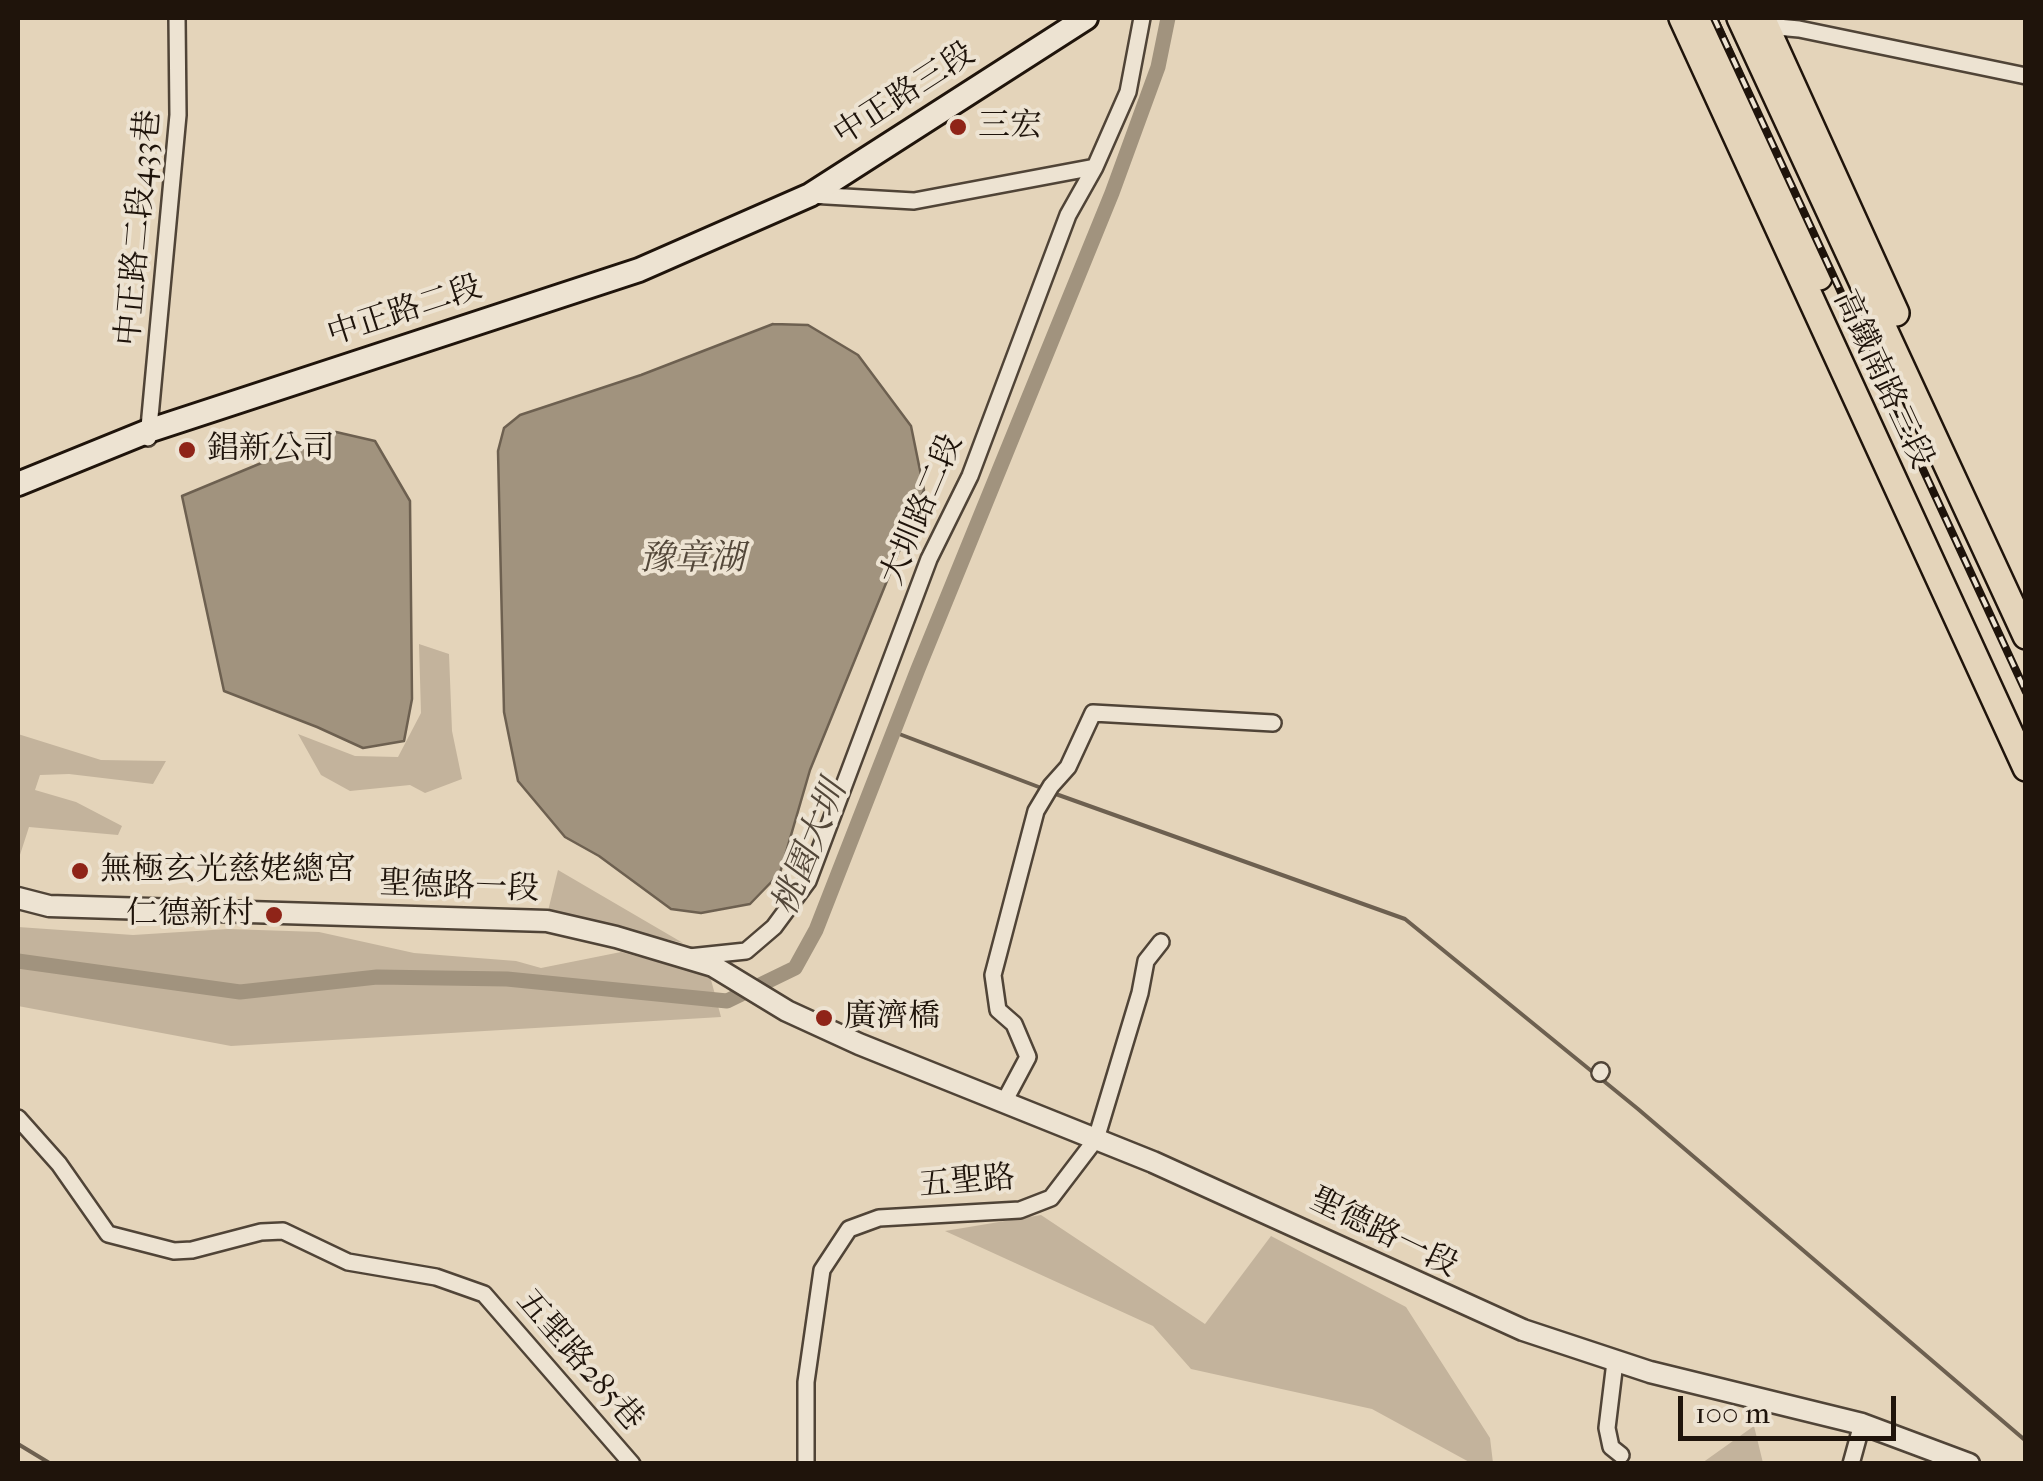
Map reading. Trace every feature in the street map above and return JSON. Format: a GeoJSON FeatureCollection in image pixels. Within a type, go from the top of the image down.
{"type":"FeatureCollection","features":[{"type":"Feature","properties":{"kind":"main road","name":"中正路三段"},"geometry":{"type":"LineString","coordinates":[[810,196],[1086,18]]}},
{"type":"Feature","properties":{"kind":"main road","name":"高鐵南路三段"},"geometry":{"type":"LineString","coordinates":[[1682,18],[2026,768]]}},
{"type":"Feature","properties":{"kind":"main road","name":"高鐵南路三段"},"geometry":{"type":"LineString","coordinates":[[1702,18],[2026,732]]}},
{"type":"Feature","properties":{"kind":"main road","name":"高鐵南路三段"},"geometry":{"type":"LineString","coordinates":[[1740,18],[2026,636]]}},
{"type":"Feature","properties":{"kind":"main road","name":"高鐵南路三段"},"geometry":{"type":"LineString","coordinates":[[1764,22],[2026,600]]}},
{"type":"Feature","properties":{"kind":"main road","name":"中正路二段"},"geometry":{"type":"LineString","coordinates":[[18,484],[639,270],[810,196]]}},
{"type":"Feature","properties":{"kind":"main road"},"geometry":{"type":"LineString","coordinates":[[1884,326],[1923,371]]}},
{"type":"Feature","properties":{"kind":"street","name":"中正路二段433巷"},"geometry":{"type":"LineString","coordinates":[[149,436],[178,115],[177,18]]}},
{"type":"Feature","properties":{"kind":"street","name":"大圳路二段"},"geometry":{"type":"LineString","coordinates":[[685,957],[746,951],[774,928],[808,881],[929,559],[970,476],[1068,215],[1128,92],[1142,18]]}},
{"type":"Feature","properties":{"kind":"street"},"geometry":{"type":"LineString","coordinates":[[1764,22],[2026,76]]}},
{"type":"Feature","properties":{"kind":"street"},"geometry":{"type":"LineString","coordinates":[[810,196],[914,201],[1095,166]]}},
{"type":"Feature","properties":{"kind":"street"},"geometry":{"type":"LineString","coordinates":[[1004,1102],[1028,1057],[1014,1024],[998,1010],[993,975],[1036,810],[1068,767],[1094,713],[1273,723]]}},
{"type":"Feature","properties":{"kind":"street","name":"聖德路一段"},"geometry":{"type":"LineString","coordinates":[[18,898],[49,906],[547,920],[685,957],[713,966],[787,1011],[859,1044],[1326,1238],[1467,1308],[1615,1362],[1862,1424],[1968,1464]]}},
{"type":"Feature","properties":{"kind":"street","name":"五聖路"},"geometry":{"type":"LineString","coordinates":[[806,1464],[806,1382],[822,1270],[849,1229],[879,1218],[1020,1210],[1051,1198],[1096,1140],[1146,962],[1161,942]]}},
{"type":"Feature","properties":{"kind":"street","name":"五聖路285巷"},"geometry":{"type":"LineString","coordinates":[[18,1118],[59,1164],[108,1234],[174,1251],[282,1231],[348,1262],[436,1277],[484,1294],[632,1464]]}},
{"type":"Feature","properties":{"kind":"street"},"geometry":{"type":"LineString","coordinates":[[1601,1464],[1616,1451],[1606,1428],[1615,1362]]}},
{"type":"Feature","properties":{"kind":"street"},"geometry":{"type":"LineString","coordinates":[[1851,1464],[1862,1424]]}},
{"type":"Feature","properties":{"kind":"shaded area"},"geometry":{"type":"Polygon","coordinates":[[[419,644],[449,654],[452,731],[462,779],[425,793],[410,785],[350,791],[321,775],[298,734],[355,756],[398,757],[421,713],[419,644]]]}},
{"type":"Feature","properties":{"kind":"shaded area"},"geometry":{"type":"Polygon","coordinates":[[[18,734],[101,760],[166,761],[153,784],[69,774],[40,775],[35,790],[76,802],[122,826],[118,835],[29,827],[18,861],[18,734]]]}},
{"type":"Feature","properties":{"kind":"shaded area"},"geometry":{"type":"Polygon","coordinates":[[[558,870],[683,943],[548,911],[558,870]]]}},
{"type":"Feature","properties":{"kind":"shaded area"},"geometry":{"type":"Polygon","coordinates":[[[18,927],[133,935],[228,929],[319,932],[414,953],[516,961],[541,968],[621,952],[710,976],[721,1017],[231,1046],[18,1006],[18,927]]]}},
{"type":"Feature","properties":{"kind":"shaded area"},"geometry":{"type":"Polygon","coordinates":[[[1041,1215],[1205,1324],[1271,1236],[1406,1307],[1490,1438],[1493,1463],[1471,1463],[1372,1409],[1191,1369],[1153,1326],[945,1231],[1041,1215]]]}},
{"type":"Feature","properties":{"kind":"shaded area"},"geometry":{"type":"Polygon","coordinates":[[[1754,1426],[1763,1463],[1702,1463],[1754,1426]]]}},
{"type":"Feature","properties":{"kind":"water","name":"豫章湖"},"geometry":{"type":"Polygon","coordinates":[[[773,324],[808,325],[858,355],[911,426],[924,490],[810,770],[780,873],[750,904],[701,913],[671,909],[599,856],[565,837],[518,781],[504,712],[498,451],[504,428],[520,415],[641,375],[773,324]]]}},
{"type":"Feature","properties":{"kind":"water"},"geometry":{"type":"Polygon","coordinates":[[[336,432],[375,441],[410,501],[412,699],[404,741],[363,748],[224,691],[182,496],[336,432]]]}},
{"type":"Feature","properties":{"kind":"waterway","name":"桃園大圳"},"geometry":{"type":"LineString","coordinates":[[18,961],[240,992],[377,977],[507,979],[727,1001],[795,968],[816,930],[1112,193],[1158,67],[1168,18]]}},
{"type":"Feature","properties":{"kind":"waterway"},"geometry":{"type":"LineString","coordinates":[[894,732],[1044,789]]}},
{"type":"Feature","properties":{"kind":"waterway"},"geometry":{"type":"LineString","coordinates":[[1053,793],[1405,919],[1638,1109],[2026,1441]]}},
{"type":"Feature","properties":{"kind":"waterway"},"geometry":{"type":"LineString","coordinates":[[18,1444],[51,1464]]}},
{"type":"Feature","properties":{"kind":"railway"},"geometry":{"type":"LineString","coordinates":[[1714,18],[2026,692]]}},
{"type":"Feature","properties":{"kind":"place","name":"三宏"},"geometry":{"type":"Point","coordinates":[958,127]}},
{"type":"Feature","properties":{"kind":"place","name":"錩新公司"},"geometry":{"type":"Point","coordinates":[187,450]}},
{"type":"Feature","properties":{"kind":"place","name":"無極玄光慈姥總宮"},"geometry":{"type":"Point","coordinates":[80,871]}},
{"type":"Feature","properties":{"kind":"place","name":"仁德新村"},"geometry":{"type":"Point","coordinates":[274,915]}},
{"type":"Feature","properties":{"kind":"place","name":"廣濟橋"},"geometry":{"type":"Point","coordinates":[824,1018]}}]}
